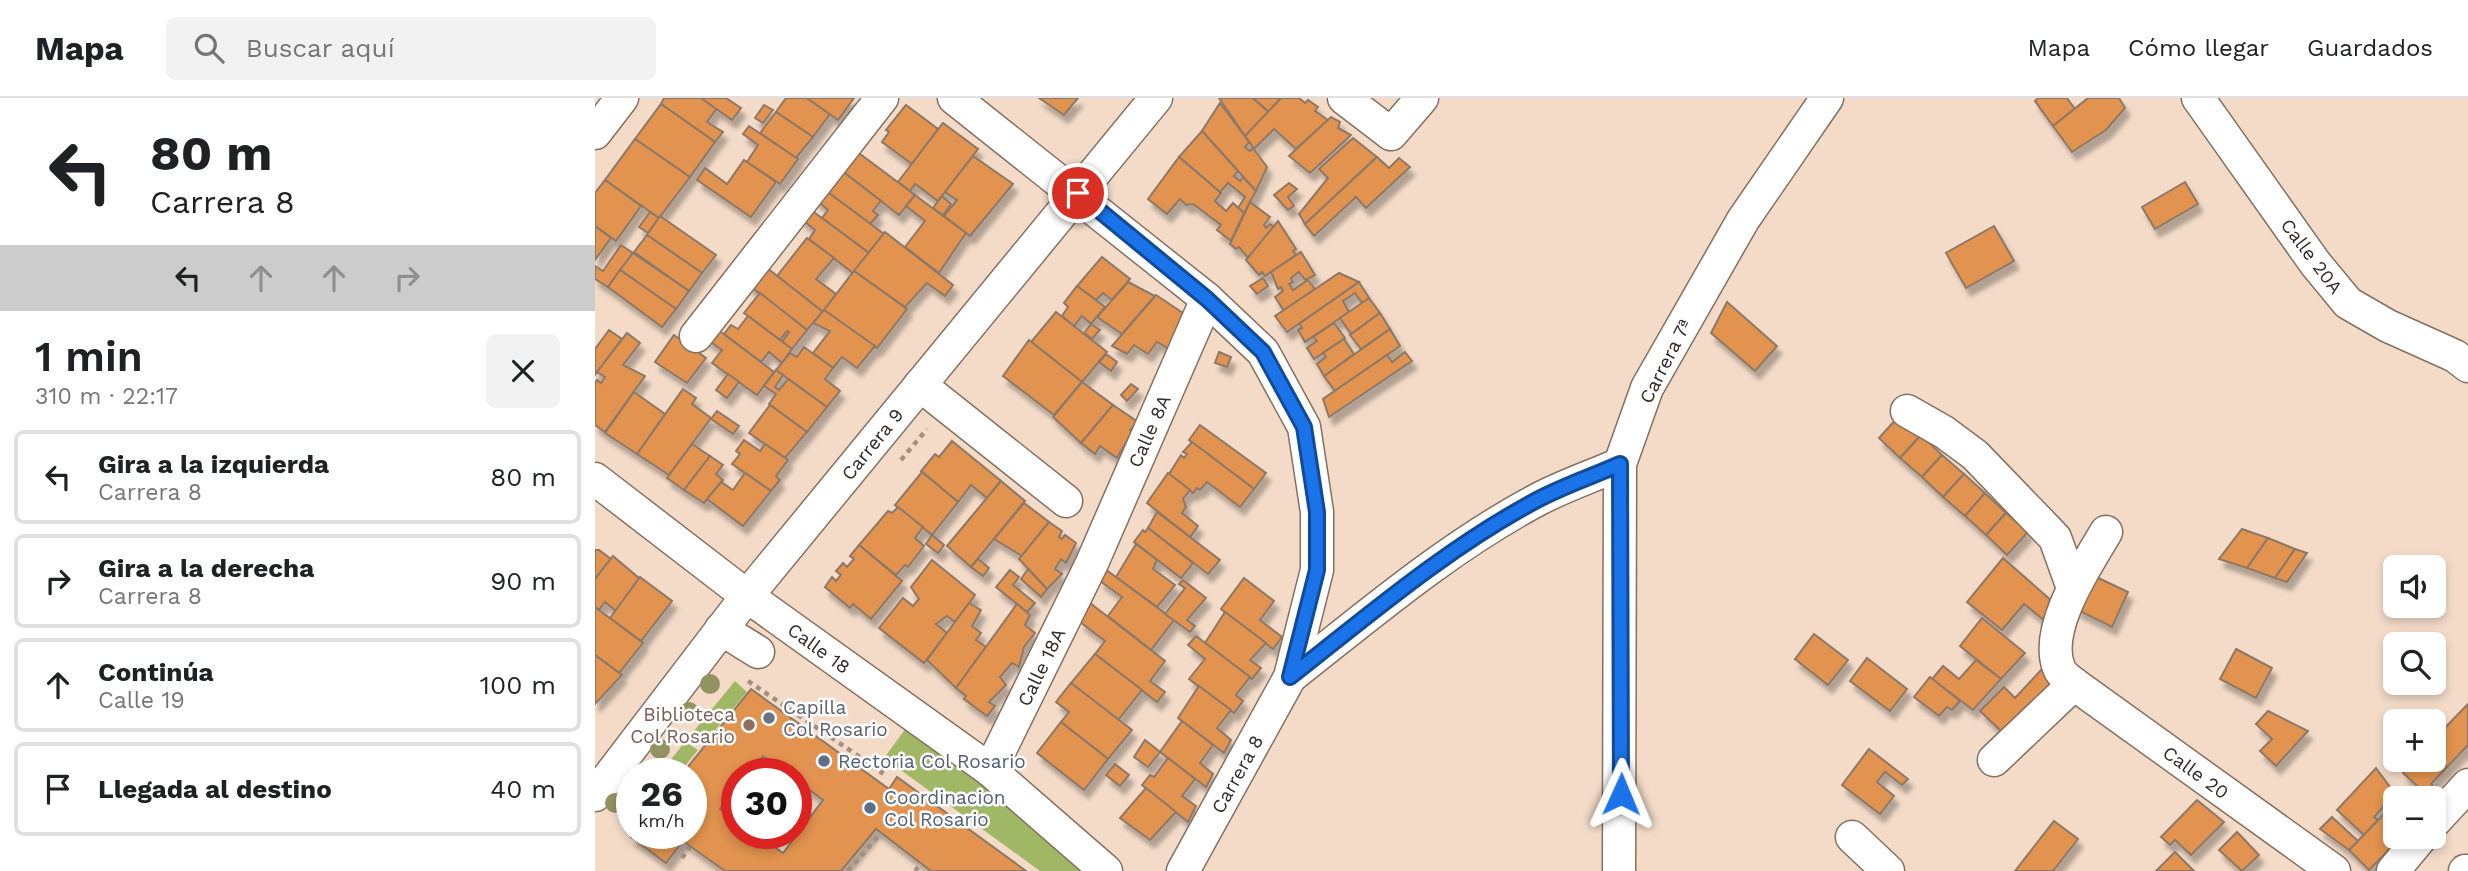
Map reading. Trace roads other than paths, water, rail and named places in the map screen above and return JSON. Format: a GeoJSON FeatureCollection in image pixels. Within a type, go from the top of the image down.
{"type":"FeatureCollection","features":[{"type":"Feature","properties":{"kind":"street"},"geometry":{"type":"LineString","coordinates":[[595,133],[622,98]]}},
{"type":"Feature","properties":{"kind":"street"},"geometry":{"type":"LineString","coordinates":[[696,336],[882,98]]}},
{"type":"Feature","properties":{"kind":"street","name":"Carrera 8"},"geometry":{"type":"LineString","coordinates":[[954,98],[1078,193],[1207,299],[1263,352],[1304,427],[1317,512],[1317,570],[1290,677],[1183,871]]}},
{"type":"Feature","properties":{"kind":"street","name":"Carrera 9"},"geometry":{"type":"LineString","coordinates":[[595,795],[747,596],[1156,98]]}},
{"type":"Feature","properties":{"kind":"street"},"geometry":{"type":"LineString","coordinates":[[1343,98],[1391,134],[1422,98]]}},
{"type":"Feature","properties":{"kind":"street","name":"Carrera 7ª"},"geometry":{"type":"LineString","coordinates":[[1619,871],[1620,464],[1647,388],[1743,220],[1827,98]]}},
{"type":"Feature","properties":{"kind":"street","name":"Calle 20A"},"geometry":{"type":"LineString","coordinates":[[2198,98],[2315,263],[2348,303],[2388,326],[2455,356],[2468,366]]}},
{"type":"Feature","properties":{"kind":"street","name":"Calle 8A"},"geometry":{"type":"LineString","coordinates":[[1092,563],[1207,299]]}},
{"type":"Feature","properties":{"kind":"street"},"geometry":{"type":"LineString","coordinates":[[921,385],[1066,501]]}},
{"type":"Feature","properties":{"kind":"street"},"geometry":{"type":"LineString","coordinates":[[1907,411],[1944,432],[1975,455],[2055,538],[2073,588]]}},
{"type":"Feature","properties":{"kind":"street","name":"Carrera 8"},"geometry":{"type":"LineString","coordinates":[[1290,677],[1412,582],[1492,526],[1539,499],[1620,464]]}},
{"type":"Feature","properties":{"kind":"street","name":"Calle 18"},"geometry":{"type":"LineString","coordinates":[[595,479],[747,596],[990,770],[1106,871]]}},
{"type":"Feature","properties":{"kind":"street"},"geometry":{"type":"LineString","coordinates":[[1994,760],[2067,677],[2055,642],[2073,588],[2106,532]]}},
{"type":"Feature","properties":{"kind":"street","name":"Calle 18A"},"geometry":{"type":"LineString","coordinates":[[990,770],[1092,563]]}},
{"type":"Feature","properties":{"kind":"street"},"geometry":{"type":"LineString","coordinates":[[721,629],[751,665]]}},
{"type":"Feature","properties":{"kind":"street","name":"Calle 20"},"geometry":{"type":"LineString","coordinates":[[2067,677],[2334,871]]}},
{"type":"Feature","properties":{"kind":"street"},"geometry":{"type":"LineString","coordinates":[[1851,837],[1888,871]]}},
{"type":"Feature","properties":{"kind":"street"},"geometry":{"type":"LineString","coordinates":[[2393,871],[2411,849]]}},
{"type":"Feature","properties":{"kind":"place","name":"Capilla Col Rosario"},"geometry":{"type":"Point","coordinates":[769,718]}},
{"type":"Feature","properties":{"kind":"place","name":"Biblioteca Col Rosario"},"geometry":{"type":"Point","coordinates":[749,725]}},
{"type":"Feature","properties":{"kind":"place","name":"Rectoria Col Rosario"},"geometry":{"type":"Point","coordinates":[824,761]}},
{"type":"Feature","properties":{"kind":"place","name":"Coordinacion Col Rosario"},"geometry":{"type":"Point","coordinates":[870,808]}}]}
